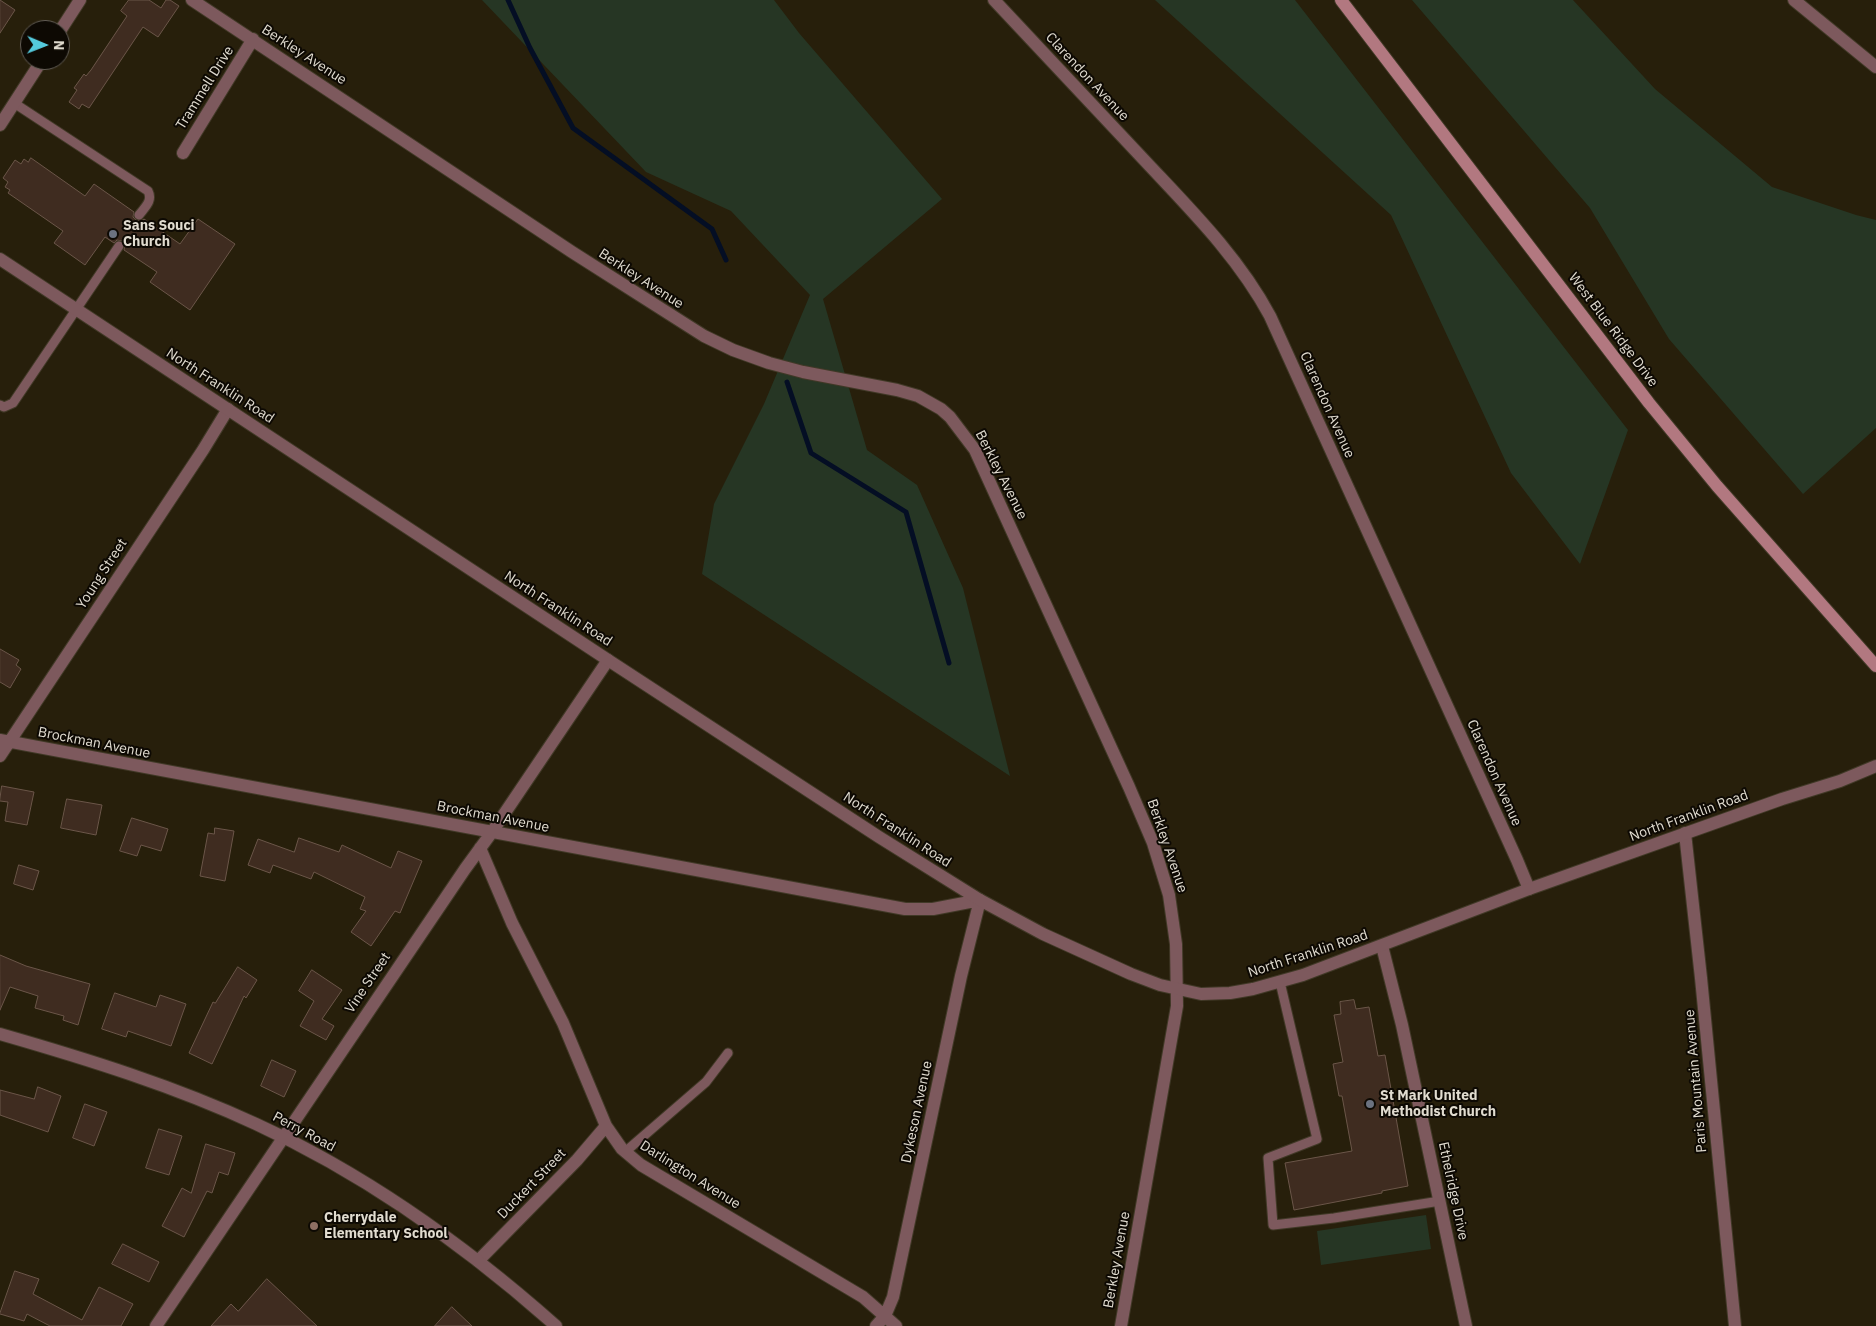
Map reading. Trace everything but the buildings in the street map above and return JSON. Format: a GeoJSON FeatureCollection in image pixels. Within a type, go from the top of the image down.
{"type":"FeatureCollection","features":[{"type":"Feature","properties":{"kind":"main road","name":"West Blue Ridge Drive"},"geometry":{"type":"LineString","coordinates":[[1341,0],[1649,403],[1717,486],[1876,666]]}},
{"type":"Feature","properties":{"kind":"street"},"geometry":{"type":"LineString","coordinates":[[67,20],[80,0]]}},
{"type":"Feature","properties":{"kind":"street","name":"Berkley Avenue"},"geometry":{"type":"LineString","coordinates":[[192,0],[572,252],[704,336],[733,350],[769,363],[918,396],[941,409],[950,417],[975,450],[1082,682],[1153,843],[1169,895],[1174,922],[1177,989],[1176,1015],[1121,1326]]}},
{"type":"Feature","properties":{"kind":"street","name":"Clarendon Avenue"},"geometry":{"type":"LineString","coordinates":[[994,0],[1227,251],[1256,290],[1283,344],[1529,889]]}},
{"type":"Feature","properties":{"kind":"street"},"geometry":{"type":"LineString","coordinates":[[1794,0],[1876,67]]}},
{"type":"Feature","properties":{"kind":"street","name":"Trammell Drive"},"geometry":{"type":"LineString","coordinates":[[183,153],[253,40]]}},
{"type":"Feature","properties":{"kind":"street"},"geometry":{"type":"LineString","coordinates":[[0,125],[35,70]]}},
{"type":"Feature","properties":{"kind":"street","name":"North Franklin Road"},"geometry":{"type":"LineString","coordinates":[[0,259],[879,837],[980,900],[1043,934],[1160,986],[1201,994],[1230,993],[1253,990],[1303,975],[1529,889],[1782,798],[1840,781],[1876,766]]}},
{"type":"Feature","properties":{"kind":"street","name":"Young Street"},"geometry":{"type":"LineString","coordinates":[[0,756],[5,741],[203,450],[228,408]]}},
{"type":"Feature","properties":{"kind":"street","name":"Vine Street"},"geometry":{"type":"LineString","coordinates":[[156,1326],[282,1137],[608,660]]}},
{"type":"Feature","properties":{"kind":"street","name":"Brockman Avenue"},"geometry":{"type":"LineString","coordinates":[[5,741],[905,909],[933,909],[980,900]]}},
{"type":"Feature","properties":{"kind":"street","name":"Paris Mountain Avenue"},"geometry":{"type":"LineString","coordinates":[[1684,833],[1701,978],[1734,1326]]}},
{"type":"Feature","properties":{"kind":"street","name":"Darlington Avenue"},"geometry":{"type":"LineString","coordinates":[[480,848],[512,923],[563,1023],[606,1126],[625,1152],[641,1165],[862,1298],[896,1326]]}},
{"type":"Feature","properties":{"kind":"street","name":"Dykeson Avenue"},"geometry":{"type":"LineString","coordinates":[[876,1326],[885,1316],[893,1297],[899,1274],[960,976],[980,900]]}},
{"type":"Feature","properties":{"kind":"street","name":"Ethelridge Drive"},"geometry":{"type":"LineString","coordinates":[[1382,946],[1402,1025],[1466,1326]]}},
{"type":"Feature","properties":{"kind":"street","name":"Perry Road"},"geometry":{"type":"LineString","coordinates":[[0,1034],[126,1072],[176,1090],[282,1137],[335,1165],[434,1227],[514,1288],[556,1326]]}},
{"type":"Feature","properties":{"kind":"street","name":"Duckert Street"},"geometry":{"type":"LineString","coordinates":[[478,1261],[577,1160],[606,1126]]}},
{"type":"Feature","properties":{"kind":"lane"},"geometry":{"type":"LineString","coordinates":[[14,103],[148,191],[151,196],[150,200],[139,215]]}},
{"type":"Feature","properties":{"kind":"lane"},"geometry":{"type":"LineString","coordinates":[[0,406],[4,407],[13,403],[119,246]]}},
{"type":"Feature","properties":{"kind":"lane"},"geometry":{"type":"LineString","coordinates":[[1280,982],[1317,1139],[1268,1158],[1273,1225],[1334,1218],[1440,1201]]}},
{"type":"Feature","properties":{"kind":"lane"},"geometry":{"type":"LineString","coordinates":[[625,1152],[706,1082],[728,1053]]}},
{"type":"Feature","properties":{"kind":"green space"},"geometry":{"type":"Polygon","coordinates":[[[482,0],[774,0],[799,33],[942,199],[823,299],[867,450],[917,485],[963,588],[1010,776],[702,574],[714,504],[764,404],[810,295],[731,211],[646,172],[482,0]]]}},
{"type":"Feature","properties":{"kind":"green space"},"geometry":{"type":"Polygon","coordinates":[[[1155,0],[1295,0],[1628,430],[1580,564],[1511,473],[1391,215],[1155,0]]]}},
{"type":"Feature","properties":{"kind":"green space"},"geometry":{"type":"Polygon","coordinates":[[[1412,0],[1573,0],[1655,89],[1772,187],[1876,220],[1876,428],[1803,494],[1669,339],[1590,208],[1412,0]]]}},
{"type":"Feature","properties":{"kind":"green space"},"geometry":{"type":"Polygon","coordinates":[[[1426,1215],[1431,1249],[1321,1265],[1317,1231],[1426,1215]]]}},
{"type":"Feature","properties":{"kind":"waterway"},"geometry":{"type":"LineString","coordinates":[[508,0],[530,48],[573,128],[712,229],[726,260]]}},
{"type":"Feature","properties":{"kind":"waterway"},"geometry":{"type":"LineString","coordinates":[[787,382],[811,453],[906,512],[949,663]]}},
{"type":"Feature","properties":{"kind":"place","name":"Sans Souci Church"},"geometry":{"type":"Point","coordinates":[113,234]}},
{"type":"Feature","properties":{"kind":"place","name":"St Mark United Methodist Church"},"geometry":{"type":"Point","coordinates":[1370,1104]}},
{"type":"Feature","properties":{"kind":"place","name":"Cherrydale Elementary School"},"geometry":{"type":"Point","coordinates":[314,1226]}}]}
